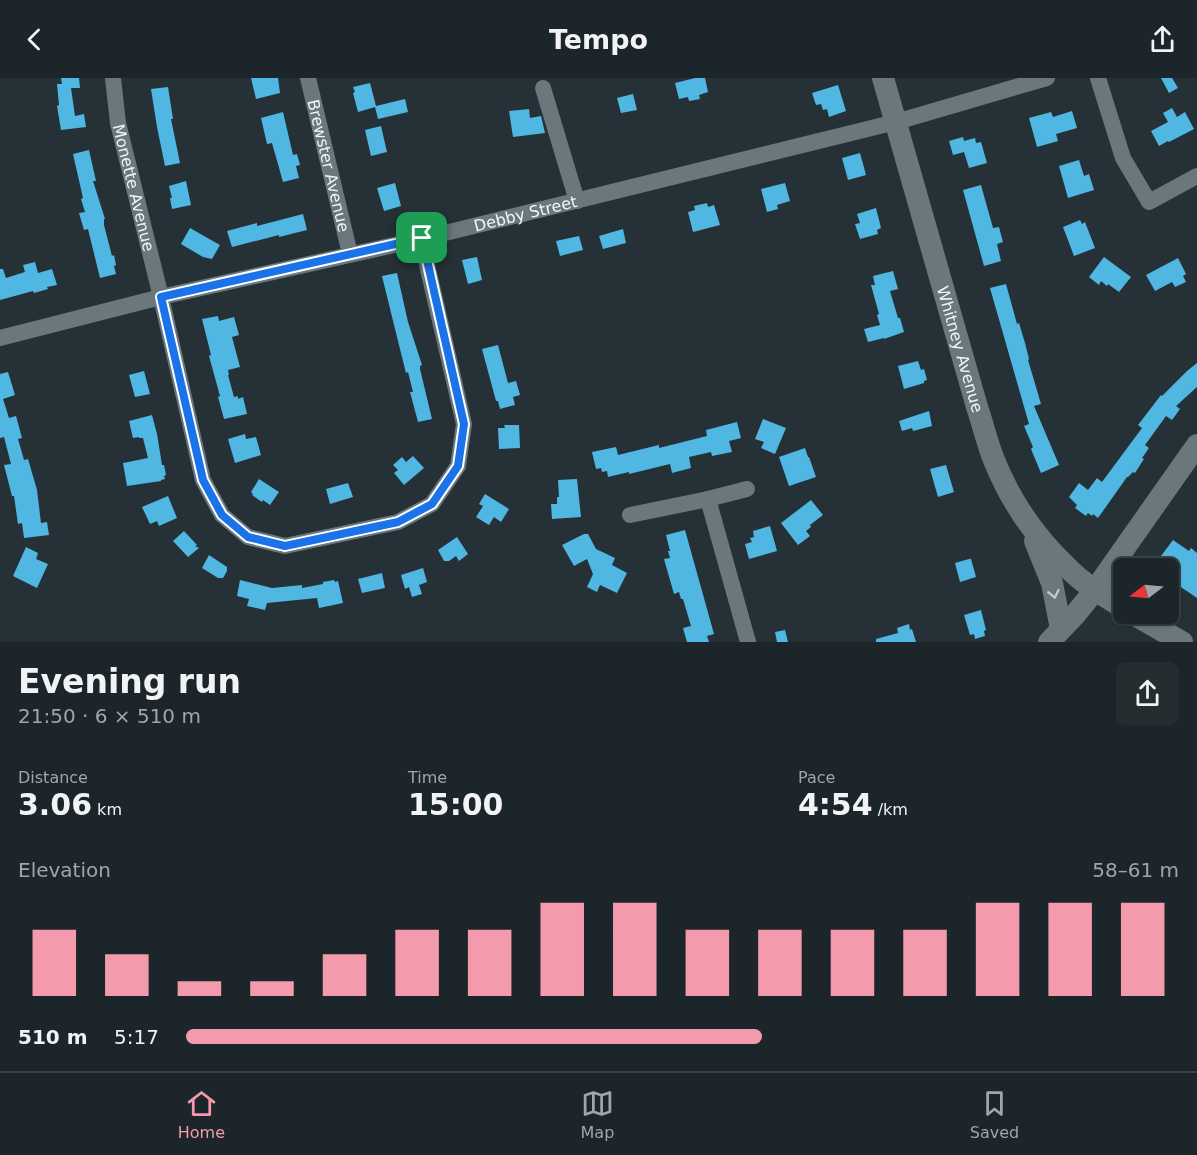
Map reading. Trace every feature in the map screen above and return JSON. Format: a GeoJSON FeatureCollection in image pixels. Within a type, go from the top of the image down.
{"type":"FeatureCollection","features":[{"type":"Feature","properties":{"kind":"main road","name":"Whitney Avenue"},"geometry":{"type":"LineString","coordinates":[[883,78],[994,460],[1018,509],[1044,543],[1068,568],[1113,601]]}},
{"type":"Feature","properties":{"kind":"main road"},"geometry":{"type":"LineString","coordinates":[[1055,636],[1095,590],[1197,445]]}},
{"type":"Feature","properties":{"kind":"main road"},"geometry":{"type":"LineString","coordinates":[[1027,520],[1052,583],[1055,636]]}},
{"type":"Feature","properties":{"kind":"main road"},"geometry":{"type":"LineString","coordinates":[[1150,624],[1182,642]]}},
{"type":"Feature","properties":{"kind":"street","name":"Monette Avenue"},"geometry":{"type":"LineString","coordinates":[[113,78],[118,123],[203,480],[222,515],[248,537],[285,546],[398,522],[432,504],[458,466],[464,424],[422,238]]}},
{"type":"Feature","properties":{"kind":"street","name":"Brewster Avenue"},"geometry":{"type":"LineString","coordinates":[[308,78],[350,254]]}},
{"type":"Feature","properties":{"kind":"street","name":"Debby Street"},"geometry":{"type":"LineString","coordinates":[[0,339],[161,297],[422,238],[896,122],[1047,78]]}},
{"type":"Feature","properties":{"kind":"street"},"geometry":{"type":"LineString","coordinates":[[1098,78],[1123,158],[1149,202],[1197,176]]}},
{"type":"Feature","properties":{"kind":"street"},"geometry":{"type":"LineString","coordinates":[[543,88],[577,201]]}},
{"type":"Feature","properties":{"kind":"street"},"geometry":{"type":"LineString","coordinates":[[630,515],[747,489]]}},
{"type":"Feature","properties":{"kind":"street"},"geometry":{"type":"LineString","coordinates":[[708,499],[748,642]]}},
{"type":"Feature","properties":{"kind":"building"},"geometry":{"type":"Polygon","coordinates":[[[61,78],[79,78],[80,88],[71,88],[75,116],[84,114],[86,127],[61,130],[57,106],[59,105],[57,84],[62,84],[61,78]]]}},
{"type":"Feature","properties":{"kind":"building"},"geometry":{"type":"Polygon","coordinates":[[[251,78],[278,78],[280,93],[256,99],[251,78]]]}},
{"type":"Feature","properties":{"kind":"building"},"geometry":{"type":"Polygon","coordinates":[[[705,78],[708,92],[699,95],[700,99],[689,101],[688,97],[679,99],[675,83],[705,78]]]}},
{"type":"Feature","properties":{"kind":"building"},"geometry":{"type":"Polygon","coordinates":[[[1161,78],[1172,78],[1178,88],[1169,93],[1161,78]]]}},
{"type":"Feature","properties":{"kind":"building"},"geometry":{"type":"Polygon","coordinates":[[[370,83],[376,106],[405,99],[408,112],[378,119],[375,107],[358,112],[353,87],[370,83]]]}},
{"type":"Feature","properties":{"kind":"building"},"geometry":{"type":"Polygon","coordinates":[[[838,85],[846,111],[829,117],[827,109],[823,110],[821,104],[816,105],[812,93],[838,85]]]}},
{"type":"Feature","properties":{"kind":"building"},"geometry":{"type":"Polygon","coordinates":[[[168,87],[173,119],[171,119],[180,163],[165,166],[151,89],[168,87]]]}},
{"type":"Feature","properties":{"kind":"building"},"geometry":{"type":"Polygon","coordinates":[[[633,94],[637,110],[621,113],[617,98],[633,94]]]}},
{"type":"Feature","properties":{"kind":"building"},"geometry":{"type":"Polygon","coordinates":[[[1172,108],[1177,117],[1185,112],[1194,129],[1159,146],[1151,131],[1168,122],[1163,113],[1172,108]]]}},
{"type":"Feature","properties":{"kind":"building"},"geometry":{"type":"Polygon","coordinates":[[[529,109],[530,118],[541,116],[545,133],[513,137],[509,111],[529,109]]]}},
{"type":"Feature","properties":{"kind":"building"},"geometry":{"type":"Polygon","coordinates":[[[1072,111],[1077,128],[1056,134],[1058,141],[1037,147],[1029,118],[1051,112],[1053,117],[1072,111]]]}},
{"type":"Feature","properties":{"kind":"building"},"geometry":{"type":"Polygon","coordinates":[[[283,112],[293,155],[297,154],[300,165],[296,166],[299,178],[283,182],[272,143],[267,144],[261,118],[283,112]]]}},
{"type":"Feature","properties":{"kind":"building"},"geometry":{"type":"Polygon","coordinates":[[[381,126],[387,152],[371,156],[365,130],[381,126]]]}},
{"type":"Feature","properties":{"kind":"building"},"geometry":{"type":"Polygon","coordinates":[[[963,137],[964,141],[975,138],[976,143],[981,142],[987,163],[969,168],[964,152],[953,155],[949,141],[963,137]]]}},
{"type":"Feature","properties":{"kind":"building"},"geometry":{"type":"Polygon","coordinates":[[[89,150],[96,181],[93,181],[116,265],[114,266],[116,274],[100,278],[88,229],[84,230],[79,213],[85,212],[73,154],[89,150]]]}},
{"type":"Feature","properties":{"kind":"building"},"geometry":{"type":"Polygon","coordinates":[[[860,153],[866,175],[848,180],[842,158],[860,153]]]}},
{"type":"Feature","properties":{"kind":"building"},"geometry":{"type":"Polygon","coordinates":[[[1079,160],[1084,176],[1089,174],[1094,190],[1068,198],[1059,166],[1079,160]]]}},
{"type":"Feature","properties":{"kind":"building"},"geometry":{"type":"Polygon","coordinates":[[[186,181],[191,205],[172,209],[169,186],[186,181]]]}},
{"type":"Feature","properties":{"kind":"building"},"geometry":{"type":"Polygon","coordinates":[[[395,183],[401,206],[384,211],[377,188],[395,183]]]}},
{"type":"Feature","properties":{"kind":"building"},"geometry":{"type":"Polygon","coordinates":[[[785,183],[790,201],[777,205],[778,209],[767,212],[761,189],[785,183]]]}},
{"type":"Feature","properties":{"kind":"building"},"geometry":{"type":"Polygon","coordinates":[[[981,185],[993,228],[999,227],[1003,242],[997,244],[1001,261],[984,266],[963,190],[981,185]]]}},
{"type":"Feature","properties":{"kind":"building"},"geometry":{"type":"Polygon","coordinates":[[[707,203],[708,207],[714,205],[720,225],[693,232],[688,212],[695,210],[694,206],[707,203]]]}},
{"type":"Feature","properties":{"kind":"building"},"geometry":{"type":"Polygon","coordinates":[[[876,208],[881,228],[877,230],[878,234],[860,239],[855,224],[860,223],[857,214],[876,208]]]}},
{"type":"Feature","properties":{"kind":"building"},"geometry":{"type":"Polygon","coordinates":[[[303,214],[307,230],[232,247],[227,231],[303,214]]]}},
{"type":"Feature","properties":{"kind":"building"},"geometry":{"type":"Polygon","coordinates":[[[1080,220],[1082,224],[1085,222],[1095,248],[1074,256],[1063,227],[1080,220]]]}},
{"type":"Feature","properties":{"kind":"building"},"geometry":{"type":"Polygon","coordinates":[[[190,228],[220,245],[212,259],[203,257],[181,244],[190,228]]]}},
{"type":"Feature","properties":{"kind":"building"},"geometry":{"type":"Polygon","coordinates":[[[623,229],[626,243],[603,249],[599,236],[623,229]]]}},
{"type":"Feature","properties":{"kind":"building"},"geometry":{"type":"Polygon","coordinates":[[[579,236],[583,250],[560,256],[556,241],[579,236]]]}},
{"type":"Feature","properties":{"kind":"building"},"geometry":{"type":"Polygon","coordinates":[[[477,257],[482,280],[468,284],[462,260],[477,257]]]}},
{"type":"Feature","properties":{"kind":"building"},"geometry":{"type":"Polygon","coordinates":[[[1104,257],[1131,277],[1119,292],[1101,281],[1099,285],[1089,277],[1104,257]]]}},
{"type":"Feature","properties":{"kind":"building"},"geometry":{"type":"Polygon","coordinates":[[[1178,258],[1186,274],[1183,276],[1186,282],[1175,287],[1172,282],[1155,291],[1146,275],[1178,258]]]}},
{"type":"Feature","properties":{"kind":"building"},"geometry":{"type":"Polygon","coordinates":[[[35,262],[38,273],[52,269],[57,285],[34,293],[33,291],[0,300],[0,269],[3,269],[6,278],[25,272],[23,265],[35,262]]]}},
{"type":"Feature","properties":{"kind":"building"},"geometry":{"type":"Polygon","coordinates":[[[893,271],[898,289],[890,291],[904,332],[868,342],[864,329],[880,325],[871,285],[875,285],[873,276],[893,271]]]}},
{"type":"Feature","properties":{"kind":"building"},"geometry":{"type":"Polygon","coordinates":[[[397,273],[408,322],[422,365],[420,369],[432,419],[418,422],[410,392],[413,392],[408,372],[406,373],[382,276],[397,273]]]}},
{"type":"Feature","properties":{"kind":"building"},"geometry":{"type":"Polygon","coordinates":[[[1006,284],[1041,404],[1034,406],[1059,465],[1041,473],[1024,426],[1029,424],[990,288],[1006,284]]]}},
{"type":"Feature","properties":{"kind":"building"},"geometry":{"type":"Polygon","coordinates":[[[218,316],[219,321],[234,317],[239,335],[232,337],[240,367],[228,370],[228,375],[234,397],[238,396],[238,399],[243,397],[247,414],[224,419],[202,319],[218,316]]]}},
{"type":"Feature","properties":{"kind":"building"},"geometry":{"type":"Polygon","coordinates":[[[498,345],[508,383],[516,381],[520,395],[513,397],[515,405],[500,409],[482,349],[498,345]]]}},
{"type":"Feature","properties":{"kind":"building"},"geometry":{"type":"Polygon","coordinates":[[[918,361],[921,370],[924,369],[927,380],[904,389],[898,366],[918,361]]]}},
{"type":"Feature","properties":{"kind":"building"},"geometry":{"type":"Polygon","coordinates":[[[1197,363],[1197,387],[1176,406],[1180,409],[1172,420],[1166,416],[1145,445],[1149,448],[1135,473],[1127,477],[1098,518],[1088,513],[1086,516],[1075,508],[1077,505],[1069,497],[1079,483],[1088,490],[1097,478],[1102,482],[1142,428],[1138,425],[1161,395],[1197,363]]]}},
{"type":"Feature","properties":{"kind":"building"},"geometry":{"type":"Polygon","coordinates":[[[144,371],[150,394],[135,397],[129,375],[144,371]]]}},
{"type":"Feature","properties":{"kind":"building"},"geometry":{"type":"Polygon","coordinates":[[[8,372],[15,395],[3,399],[9,418],[16,416],[22,438],[18,439],[24,460],[28,459],[37,490],[41,523],[47,522],[49,535],[24,538],[22,523],[18,524],[14,496],[12,496],[4,465],[11,464],[4,437],[0,438],[0,374],[8,372]]]}},
{"type":"Feature","properties":{"kind":"building"},"geometry":{"type":"Polygon","coordinates":[[[929,411],[932,426],[913,431],[912,428],[902,431],[899,421],[929,411]]]}},
{"type":"Feature","properties":{"kind":"building"},"geometry":{"type":"Polygon","coordinates":[[[152,415],[162,465],[164,465],[165,479],[127,486],[123,463],[148,458],[143,438],[133,438],[129,421],[152,415]]]}},
{"type":"Feature","properties":{"kind":"building"},"geometry":{"type":"Polygon","coordinates":[[[763,419],[786,428],[775,454],[761,448],[764,442],[755,439],[763,419]]]}},
{"type":"Feature","properties":{"kind":"building"},"geometry":{"type":"Polygon","coordinates":[[[737,422],[741,438],[729,441],[732,452],[712,456],[711,452],[689,457],[691,468],[672,473],[670,464],[608,477],[607,471],[602,472],[601,468],[596,469],[592,452],[616,447],[618,455],[659,445],[659,448],[707,436],[706,430],[737,422]]]}},
{"type":"Feature","properties":{"kind":"building"},"geometry":{"type":"Polygon","coordinates":[[[504,425],[519,425],[520,448],[499,449],[498,428],[505,428],[504,425]]]}},
{"type":"Feature","properties":{"kind":"building"},"geometry":{"type":"Polygon","coordinates":[[[245,434],[246,439],[256,437],[261,455],[235,463],[228,439],[245,434]]]}},
{"type":"Feature","properties":{"kind":"building"},"geometry":{"type":"Polygon","coordinates":[[[805,448],[816,477],[789,486],[779,457],[805,448]]]}},
{"type":"Feature","properties":{"kind":"building"},"geometry":{"type":"Polygon","coordinates":[[[413,456],[424,468],[404,485],[394,473],[398,470],[393,465],[402,457],[406,462],[413,456]]]}},
{"type":"Feature","properties":{"kind":"building"},"geometry":{"type":"Polygon","coordinates":[[[946,465],[954,492],[938,497],[930,469],[946,465]]]}},
{"type":"Feature","properties":{"kind":"building"},"geometry":{"type":"Polygon","coordinates":[[[259,479],[279,492],[270,505],[252,495],[251,492],[259,479]]]}},
{"type":"Feature","properties":{"kind":"building"},"geometry":{"type":"Polygon","coordinates":[[[577,479],[581,517],[552,519],[551,504],[557,504],[557,497],[559,497],[558,480],[577,479]]]}},
{"type":"Feature","properties":{"kind":"building"},"geometry":{"type":"Polygon","coordinates":[[[348,483],[353,497],[330,504],[326,489],[348,483]]]}},
{"type":"Feature","properties":{"kind":"building"},"geometry":{"type":"Polygon","coordinates":[[[485,494],[509,509],[501,522],[494,517],[489,525],[476,517],[483,506],[479,504],[485,494]]]}},
{"type":"Feature","properties":{"kind":"building"},"geometry":{"type":"Polygon","coordinates":[[[168,496],[177,518],[159,526],[157,521],[150,524],[142,507],[168,496]]]}},
{"type":"Feature","properties":{"kind":"building"},"geometry":{"type":"Polygon","coordinates":[[[811,500],[823,515],[810,525],[811,527],[806,531],[810,536],[798,545],[781,523],[811,500]]]}},
{"type":"Feature","properties":{"kind":"building"},"geometry":{"type":"Polygon","coordinates":[[[770,526],[777,551],[749,559],[745,544],[752,542],[750,538],[754,537],[753,531],[770,526]]]}},
{"type":"Feature","properties":{"kind":"building"},"geometry":{"type":"Polygon","coordinates":[[[685,530],[714,634],[707,636],[709,642],[687,642],[683,628],[691,626],[683,599],[679,592],[674,594],[664,559],[670,558],[666,535],[685,530]]]}},
{"type":"Feature","properties":{"kind":"building"},"geometry":{"type":"Polygon","coordinates":[[[184,531],[199,548],[188,557],[173,541],[184,531]]]}},
{"type":"Feature","properties":{"kind":"building"},"geometry":{"type":"Polygon","coordinates":[[[588,534],[596,549],[615,558],[612,565],[627,573],[617,593],[600,585],[597,592],[587,587],[593,574],[587,559],[574,566],[562,545],[588,534]]]}},
{"type":"Feature","properties":{"kind":"building"},"geometry":{"type":"Polygon","coordinates":[[[457,537],[468,554],[459,561],[456,556],[449,561],[444,561],[438,550],[457,537]]]}},
{"type":"Feature","properties":{"kind":"building"},"geometry":{"type":"Polygon","coordinates":[[[1173,540],[1189,551],[1191,548],[1197,553],[1197,598],[1179,586],[1179,558],[1161,556],[1173,540]]]}},
{"type":"Feature","properties":{"kind":"building"},"geometry":{"type":"Polygon","coordinates":[[[26,547],[38,553],[36,559],[48,564],[37,588],[13,576],[26,547]]]}},
{"type":"Feature","properties":{"kind":"building"},"geometry":{"type":"Polygon","coordinates":[[[209,555],[227,567],[223,578],[218,578],[202,568],[209,555]]]}},
{"type":"Feature","properties":{"kind":"building"},"geometry":{"type":"Polygon","coordinates":[[[971,559],[976,577],[960,582],[955,563],[971,559]]]}},
{"type":"Feature","properties":{"kind":"building"},"geometry":{"type":"Polygon","coordinates":[[[423,568],[427,582],[419,585],[422,594],[412,597],[409,587],[405,589],[401,575],[423,568]]]}},
{"type":"Feature","properties":{"kind":"building"},"geometry":{"type":"Polygon","coordinates":[[[382,573],[385,588],[362,593],[358,579],[382,573]]]}},
{"type":"Feature","properties":{"kind":"building"},"geometry":{"type":"Polygon","coordinates":[[[240,580],[272,588],[302,585],[302,588],[334,580],[338,581],[343,603],[319,608],[317,598],[267,603],[265,610],[247,606],[249,599],[237,596],[240,580]]]}},
{"type":"Feature","properties":{"kind":"building"},"geometry":{"type":"Polygon","coordinates":[[[981,610],[986,630],[984,631],[985,636],[975,639],[974,634],[970,635],[964,615],[981,610]]]}},
{"type":"Feature","properties":{"kind":"building"},"geometry":{"type":"Polygon","coordinates":[[[909,624],[916,642],[876,642],[876,639],[898,633],[897,628],[909,624]]]}},
{"type":"Feature","properties":{"kind":"building"},"geometry":{"type":"Polygon","coordinates":[[[785,630],[788,642],[777,642],[775,632],[785,630]]]}},
{"type":"Feature","properties":{"kind":"route"},"geometry":{"type":"LineString","coordinates":[[422,238],[464,424],[458,466],[432,504],[398,522],[285,546],[248,537],[222,515],[203,480],[161,297],[422,238]]}}]}
